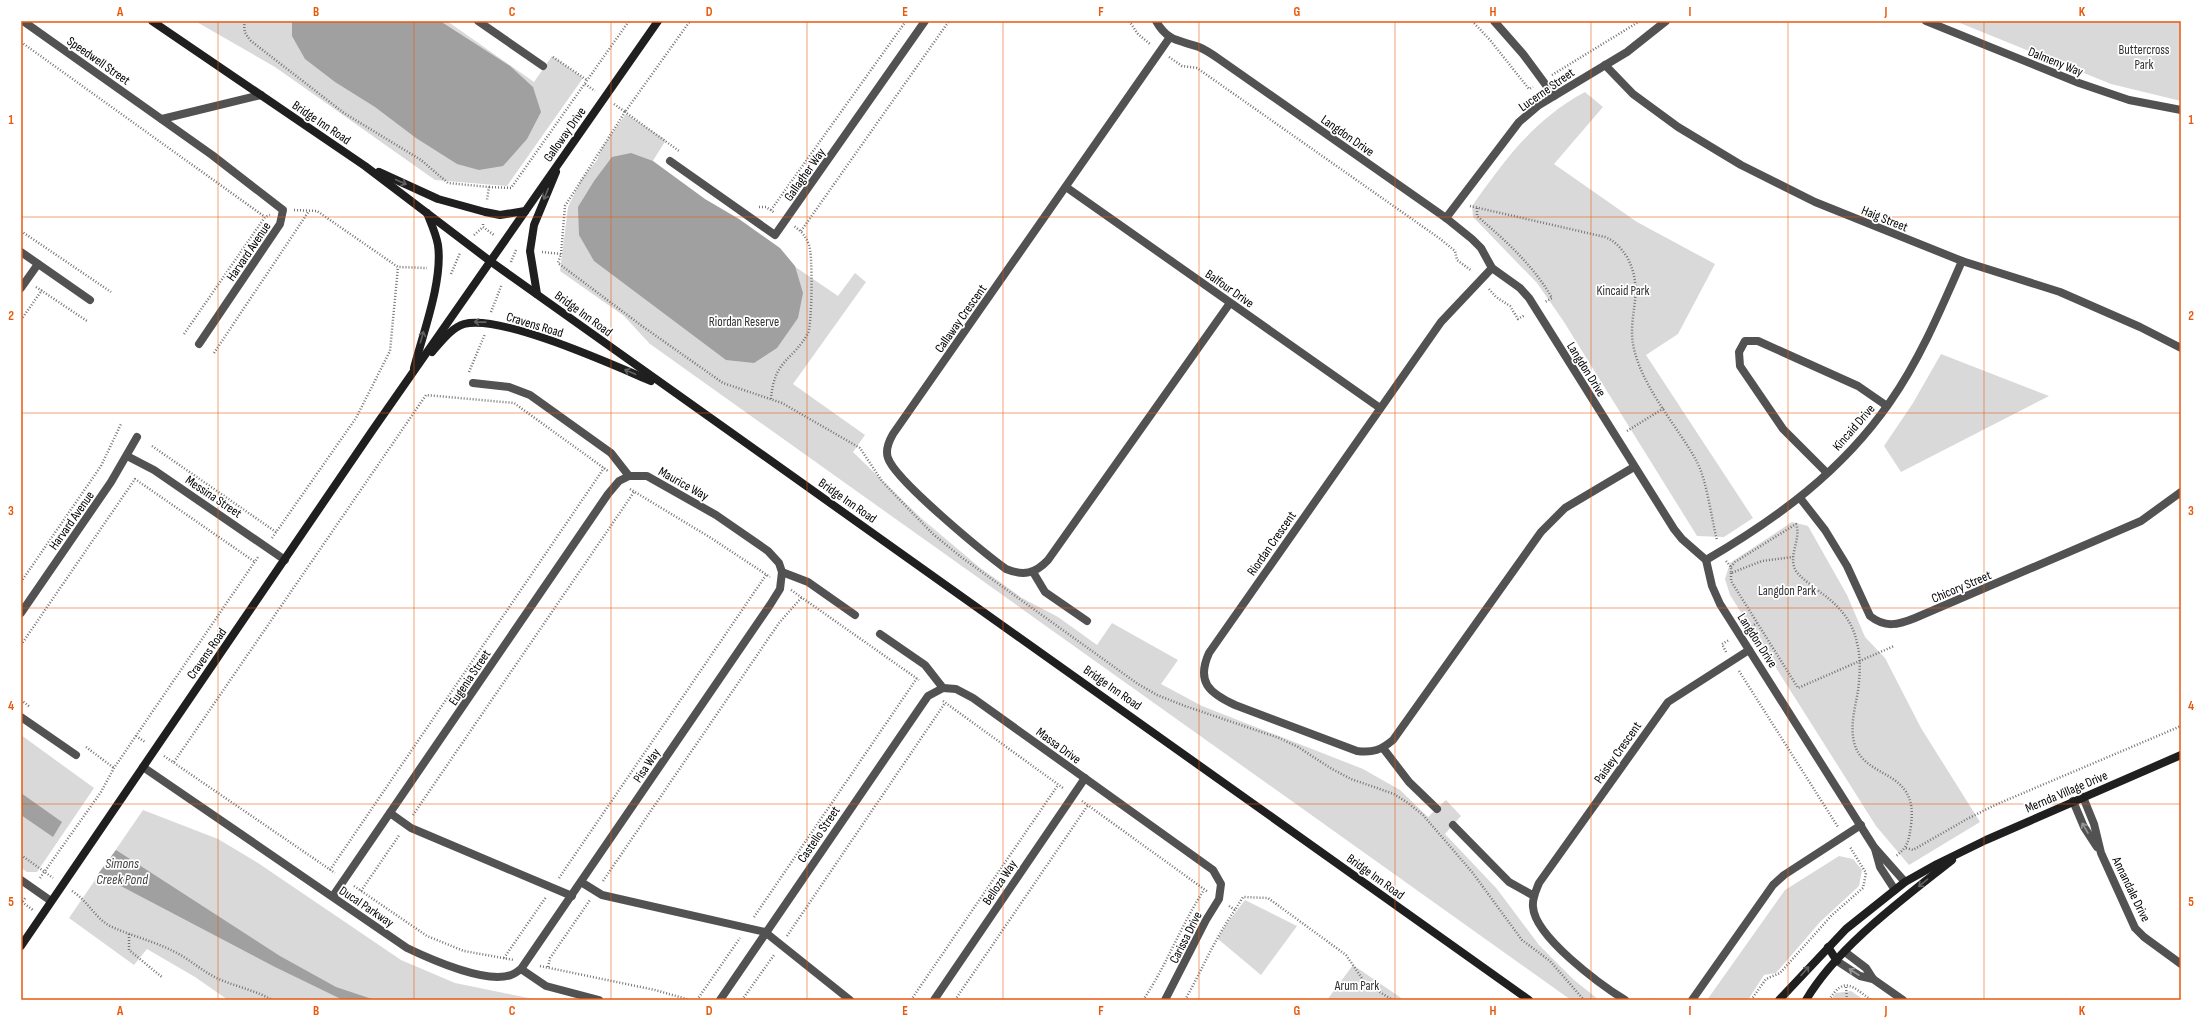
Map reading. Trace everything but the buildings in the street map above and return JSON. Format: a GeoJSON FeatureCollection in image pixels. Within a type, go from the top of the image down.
{"type":"FeatureCollection","features":[{"type":"Feature","properties":{"kind":"street","name":"Speedwell Street"},"geometry":{"type":"LineString","coordinates":[[23,21],[162,119],[283,210]]}},
{"type":"Feature","properties":{"kind":"street","name":"Bridge Inn Road"},"geometry":{"type":"LineString","coordinates":[[152,21],[365,166],[490,260],[666,387],[854,518],[1529,1000]]}},
{"type":"Feature","properties":{"kind":"street"},"geometry":{"type":"LineString","coordinates":[[478,21],[542,66]]}},
{"type":"Feature","properties":{"kind":"street","name":"Galloway Drive"},"geometry":{"type":"LineString","coordinates":[[490,260],[658,21]]}},
{"type":"Feature","properties":{"kind":"street","name":"Gallagher Way"},"geometry":{"type":"LineString","coordinates":[[670,161],[775,235],[787,220],[925,21]]}},
{"type":"Feature","properties":{"kind":"street","name":"Langdon Drive"},"geometry":{"type":"LineString","coordinates":[[1156,21],[1170,37],[1180,43],[1198,47],[1218,58],[1446,218],[1481,248],[1492,268],[1520,288],[1535,308],[1674,529],[1682,539],[1706,560],[1712,586],[1720,604],[1874,847],[1905,882]]}},
{"type":"Feature","properties":{"kind":"street"},"geometry":{"type":"LineString","coordinates":[[1494,21],[1543,80],[1554,96]]}},
{"type":"Feature","properties":{"kind":"street","name":"Lucerne Street"},"geometry":{"type":"LineString","coordinates":[[1446,218],[1519,122],[1554,96],[1627,52],[1666,21]]}},
{"type":"Feature","properties":{"kind":"street","name":"Dalmeny Way"},"geometry":{"type":"LineString","coordinates":[[1926,21],[2079,83],[2129,100],[2181,110]]}},
{"type":"Feature","properties":{"kind":"street","name":"Callaway Crescent"},"geometry":{"type":"LineString","coordinates":[[1033,572],[1018,574],[1006,569],[911,487],[895,471],[887,457],[888,443],[1170,37]]}},
{"type":"Feature","properties":{"kind":"street","name":"Haig Street"},"geometry":{"type":"LineString","coordinates":[[1605,65],[1633,94],[1678,127],[1741,165],[1815,202],[1962,261],[2060,292],[2140,326],[2181,348]]}},
{"type":"Feature","properties":{"kind":"street"},"geometry":{"type":"LineString","coordinates":[[162,119],[261,95]]}},
{"type":"Feature","properties":{"kind":"street"},"geometry":{"type":"LineString","coordinates":[[537,294],[530,251],[534,225],[561,158]]}},
{"type":"Feature","properties":{"kind":"street"},"geometry":{"type":"LineString","coordinates":[[365,166],[438,199],[500,215],[524,210]]}},
{"type":"Feature","properties":{"kind":"street","name":"Balfour Drive"},"geometry":{"type":"LineString","coordinates":[[1066,187],[1380,408]]}},
{"type":"Feature","properties":{"kind":"street","name":"Harvard Avenue"},"geometry":{"type":"LineString","coordinates":[[199,344],[280,224],[283,210]]}},
{"type":"Feature","properties":{"kind":"street","name":"Cravens Road"},"geometry":{"type":"LineString","coordinates":[[412,375],[430,312],[438,269],[438,244],[427,213]]}},
{"type":"Feature","properties":{"kind":"street"},"geometry":{"type":"LineString","coordinates":[[21,252],[90,300]]}},
{"type":"Feature","properties":{"kind":"street","name":"Cravens Road"},"geometry":{"type":"LineString","coordinates":[[21,946],[490,260]]}},
{"type":"Feature","properties":{"kind":"street","name":"Kincaid Drive"},"geometry":{"type":"LineString","coordinates":[[1706,560],[1756,530],[1800,498],[1852,449],[1887,406],[1911,368],[1962,261]]}},
{"type":"Feature","properties":{"kind":"street"},"geometry":{"type":"LineString","coordinates":[[21,288],[38,264]]}},
{"type":"Feature","properties":{"kind":"street","name":"Riordan Crescent"},"geometry":{"type":"LineString","coordinates":[[1383,748],[1372,753],[1357,751],[1219,698],[1210,690],[1203,679],[1204,665],[1209,653],[1441,322],[1492,268]]}},
{"type":"Feature","properties":{"kind":"street"},"geometry":{"type":"LineString","coordinates":[[1087,621],[1045,592],[1033,572],[1039,570],[1048,560],[1230,303]]}},
{"type":"Feature","properties":{"kind":"street","name":"Cravens Road"},"geometry":{"type":"LineString","coordinates":[[412,375],[448,334],[462,324],[487,323],[543,338],[590,355],[666,387]]}},
{"type":"Feature","properties":{"kind":"street"},"geometry":{"type":"LineString","coordinates":[[1827,473],[1783,429],[1740,366],[1739,352],[1745,341],[1758,341],[1858,386],[1887,406]]}},
{"type":"Feature","properties":{"kind":"street"},"geometry":{"type":"LineString","coordinates":[[473,383],[509,387],[530,395],[611,453],[629,476]]}},
{"type":"Feature","properties":{"kind":"street","name":"Harvard Avenue"},"geometry":{"type":"LineString","coordinates":[[21,613],[111,482],[127,456],[136,437]]}},
{"type":"Feature","properties":{"kind":"street","name":"Messina Street"},"geometry":{"type":"LineString","coordinates":[[127,456],[154,470],[285,560]]}},
{"type":"Feature","properties":{"kind":"street"},"geometry":{"type":"LineString","coordinates":[[1437,809],[1408,782],[1383,748],[1398,734],[1541,532],[1566,508],[1634,467]]}},
{"type":"Feature","properties":{"kind":"street","name":"Maurice Way"},"geometry":{"type":"LineString","coordinates":[[629,476],[647,476],[716,515],[768,551],[779,563],[782,572]]}},
{"type":"Feature","properties":{"kind":"street","name":"Eugenia Street"},"geometry":{"type":"LineString","coordinates":[[333,896],[608,494],[619,481],[629,476]]}},
{"type":"Feature","properties":{"kind":"street","name":"Chicory Street"},"geometry":{"type":"LineString","coordinates":[[1800,498],[1825,530],[1847,566],[1870,616],[1886,625],[1898,624],[1915,618],[2141,521],[2181,492]]}},
{"type":"Feature","properties":{"kind":"street"},"geometry":{"type":"LineString","coordinates":[[782,572],[808,582],[855,615]]}},
{"type":"Feature","properties":{"kind":"street","name":"Pisa Way"},"geometry":{"type":"LineString","coordinates":[[523,966],[582,882],[773,600],[780,589],[782,572]]}},
{"type":"Feature","properties":{"kind":"street"},"geometry":{"type":"LineString","coordinates":[[880,634],[926,665],[943,688]]}},
{"type":"Feature","properties":{"kind":"street","name":"Paisley Crescent"},"geometry":{"type":"LineString","coordinates":[[1534,896],[1540,884],[1663,708],[1680,693],[1749,650]]}},
{"type":"Feature","properties":{"kind":"street","name":"Massa Drive"},"geometry":{"type":"LineString","coordinates":[[943,688],[956,689],[973,698],[1204,863],[1213,870],[1221,884]]}},
{"type":"Feature","properties":{"kind":"street","name":"Castello Street"},"geometry":{"type":"LineString","coordinates":[[720,1000],[765,932],[928,696],[943,688]]}},
{"type":"Feature","properties":{"kind":"street"},"geometry":{"type":"LineString","coordinates":[[21,716],[76,755]]}},
{"type":"Feature","properties":{"kind":"street","name":"Mernda Village Drive"},"geometry":{"type":"LineString","coordinates":[[1779,1000],[1828,946],[1846,929],[1905,882],[1962,852],[2083,797],[2181,755]]}},
{"type":"Feature","properties":{"kind":"street","name":"Ducal Parkway"},"geometry":{"type":"LineString","coordinates":[[143,767],[407,948],[454,968],[500,977],[511,975],[523,966]]}},
{"type":"Feature","properties":{"kind":"street","name":"Belloza Way"},"geometry":{"type":"LineString","coordinates":[[934,1000],[1085,778]]}},
{"type":"Feature","properties":{"kind":"street","name":"Annandale Drive"},"geometry":{"type":"LineString","coordinates":[[2083,797],[2094,824],[2101,853]]}},
{"type":"Feature","properties":{"kind":"street","name":"Annandale Drive"},"geometry":{"type":"LineString","coordinates":[[2073,802],[2084,827],[2101,853],[2135,928],[2144,937],[2181,964]]}},
{"type":"Feature","properties":{"kind":"street"},"geometry":{"type":"LineString","coordinates":[[390,813],[406,825],[552,889],[572,896]]}},
{"type":"Feature","properties":{"kind":"street"},"geometry":{"type":"LineString","coordinates":[[1453,825],[1509,882],[1534,896],[1533,908],[1539,922],[1556,944],[1580,968],[1625,1000]]}},
{"type":"Feature","properties":{"kind":"street"},"geometry":{"type":"LineString","coordinates":[[1692,1000],[1773,885],[1784,875],[1861,825]]}},
{"type":"Feature","properties":{"kind":"street","name":"Langdon Drive"},"geometry":{"type":"LineString","coordinates":[[1874,847],[1880,867],[1894,890]]}},
{"type":"Feature","properties":{"kind":"street","name":"Mernda Village Drive"},"geometry":{"type":"LineString","coordinates":[[1806,1000],[1821,977],[1845,952],[1907,896],[1962,852]]}},
{"type":"Feature","properties":{"kind":"street"},"geometry":{"type":"LineString","coordinates":[[21,880],[51,901]]}},
{"type":"Feature","properties":{"kind":"street"},"geometry":{"type":"LineString","coordinates":[[582,882],[602,895],[765,932],[850,1000]]}},
{"type":"Feature","properties":{"kind":"street"},"geometry":{"type":"LineString","coordinates":[[1905,882],[1907,896]]}},
{"type":"Feature","properties":{"kind":"street","name":"Carissa Drive"},"geometry":{"type":"LineString","coordinates":[[1165,1000],[1206,920],[1219,899],[1221,884]]}},
{"type":"Feature","properties":{"kind":"street"},"geometry":{"type":"LineString","coordinates":[[1894,890],[1907,896]]}},
{"type":"Feature","properties":{"kind":"street"},"geometry":{"type":"LineString","coordinates":[[1828,946],[1845,952],[1866,968],[1873,979]]}},
{"type":"Feature","properties":{"kind":"street"},"geometry":{"type":"LineString","coordinates":[[1828,946],[1837,961],[1860,976],[1873,979],[1903,1000]]}},
{"type":"Feature","properties":{"kind":"street"},"geometry":{"type":"LineString","coordinates":[[523,966],[546,986],[599,1000]]}},
{"type":"Feature","properties":{"kind":"path"},"geometry":{"type":"LineString","coordinates":[[489,187],[511,188],[629,21]]}},
{"type":"Feature","properties":{"kind":"path"},"geometry":{"type":"LineString","coordinates":[[561,254],[565,206],[625,112],[690,21]]}},
{"type":"Feature","properties":{"kind":"path"},"geometry":{"type":"LineString","coordinates":[[771,210],[906,21]]}},
{"type":"Feature","properties":{"kind":"path"},"geometry":{"type":"LineString","coordinates":[[801,231],[948,21]]}},
{"type":"Feature","properties":{"kind":"path"},"geometry":{"type":"LineString","coordinates":[[1129,21],[1138,34],[1182,66],[1197,68],[1455,250],[1457,260],[1471,269],[1496,297],[1510,306],[1518,319],[1552,298],[1543,283],[1519,252],[1478,216],[1477,208]]}},
{"type":"Feature","properties":{"kind":"path"},"geometry":{"type":"LineString","coordinates":[[1472,21],[1490,40],[1529,89],[1640,21]]}},
{"type":"Feature","properties":{"kind":"path"},"geometry":{"type":"LineString","coordinates":[[21,42],[265,217],[184,334]]}},
{"type":"Feature","properties":{"kind":"path"},"geometry":{"type":"LineString","coordinates":[[625,112],[683,153]]}},
{"type":"Feature","properties":{"kind":"path"},"geometry":{"type":"LineString","coordinates":[[1460,200],[1469,206],[1605,237],[1616,243],[1631,265],[1635,279],[1637,292],[1632,332],[1635,352],[1648,382],[1700,468],[1720,551]]}},
{"type":"Feature","properties":{"kind":"path"},"geometry":{"type":"LineString","coordinates":[[754,203],[761,208],[766,207],[771,210],[805,234],[812,259],[810,326],[801,342],[780,367],[772,386],[771,399]]}},
{"type":"Feature","properties":{"kind":"path"},"geometry":{"type":"LineString","coordinates":[[283,210],[317,211],[398,268],[438,269],[451,275]]}},
{"type":"Feature","properties":{"kind":"path"},"geometry":{"type":"LineString","coordinates":[[214,353],[309,211]]}},
{"type":"Feature","properties":{"kind":"path"},"geometry":{"type":"LineString","coordinates":[[21,231],[110,292]]}},
{"type":"Feature","properties":{"kind":"path"},"geometry":{"type":"LineString","coordinates":[[27,280],[87,321]]}},
{"type":"Feature","properties":{"kind":"path"},"geometry":{"type":"LineString","coordinates":[[21,320],[42,290]]}},
{"type":"Feature","properties":{"kind":"path"},"geometry":{"type":"LineString","coordinates":[[468,375],[486,331],[493,305]]}},
{"type":"Feature","properties":{"kind":"path"},"geometry":{"type":"LineString","coordinates":[[174,762],[426,395],[466,398]]}},
{"type":"Feature","properties":{"kind":"path"},"geometry":{"type":"LineString","coordinates":[[1616,438],[1664,408]]}},
{"type":"Feature","properties":{"kind":"path"},"geometry":{"type":"LineString","coordinates":[[21,582],[101,466],[121,424]]}},
{"type":"Feature","properties":{"kind":"path"},"geometry":{"type":"LineString","coordinates":[[152,446],[276,532]]}},
{"type":"Feature","properties":{"kind":"path"},"geometry":{"type":"LineString","coordinates":[[330,870],[604,468]]}},
{"type":"Feature","properties":{"kind":"path"},"geometry":{"type":"LineString","coordinates":[[21,645],[135,479],[255,562]]}},
{"type":"Feature","properties":{"kind":"path"},"geometry":{"type":"LineString","coordinates":[[361,891],[634,492]]}},
{"type":"Feature","properties":{"kind":"path"},"geometry":{"type":"LineString","coordinates":[[1894,646],[1859,660],[1798,688],[1731,581],[1731,567],[1735,562],[1796,524],[1798,528],[1797,541],[1793,557],[1796,572],[1833,602],[1849,619],[1857,641],[1859,660],[1858,684],[1852,728],[1857,750],[1863,759],[1897,782],[1910,798],[1912,817],[1906,848],[1913,850],[1995,805],[2181,726]]}},
{"type":"Feature","properties":{"kind":"path"},"geometry":{"type":"LineString","coordinates":[[1731,573],[1762,561],[1793,557]]}},
{"type":"Feature","properties":{"kind":"path"},"geometry":{"type":"LineString","coordinates":[[504,958],[766,575]]}},
{"type":"Feature","properties":{"kind":"path"},"geometry":{"type":"LineString","coordinates":[[548,967],[550,958],[779,623],[802,597]]}},
{"type":"Feature","properties":{"kind":"path"},"geometry":{"type":"LineString","coordinates":[[1751,1000],[1766,979],[1780,973],[1832,915],[1863,888],[1866,873],[1722,644],[1758,623]]}},
{"type":"Feature","properties":{"kind":"path"},"geometry":{"type":"LineString","coordinates":[[697,1000],[917,678]]}},
{"type":"Feature","properties":{"kind":"path"},"geometry":{"type":"LineString","coordinates":[[742,1000],[782,945],[944,703]]}},
{"type":"Feature","properties":{"kind":"path"},"geometry":{"type":"LineString","coordinates":[[136,736],[427,936],[464,951],[504,958],[523,966],[548,967],[655,990],[690,1000]]}},
{"type":"Feature","properties":{"kind":"path"},"geometry":{"type":"LineString","coordinates":[[911,1000],[1058,785]]}},
{"type":"Feature","properties":{"kind":"path"},"geometry":{"type":"LineString","coordinates":[[956,1000],[1088,805],[1204,890],[1235,910]]}},
{"type":"Feature","properties":{"kind":"path"},"geometry":{"type":"LineString","coordinates":[[56,858],[83,819]]}},
{"type":"Feature","properties":{"kind":"path"},"geometry":{"type":"LineString","coordinates":[[21,855],[62,885],[82,897],[99,918],[108,925],[176,952],[198,968],[220,980],[272,1000]]}},
{"type":"Feature","properties":{"kind":"path"},"geometry":{"type":"LineString","coordinates":[[1142,1000],[1161,971],[1192,907],[1204,890]]}},
{"type":"Feature","properties":{"kind":"path"},"geometry":{"type":"LineString","coordinates":[[1185,1000],[1201,973],[1221,929],[1243,897],[1268,898],[1346,954],[1366,984],[1393,1000]]}},
{"type":"Feature","properties":{"kind":"path"},"geometry":{"type":"LineString","coordinates":[[129,934],[130,950],[163,978]]}},
{"type":"Feature","properties":{"kind":"path"},"geometry":{"type":"LineString","coordinates":[[1829,1000],[1837,988],[1846,986],[1854,987],[1871,1000]]}},
{"type":"Feature","properties":{"kind":"path"},"geometry":{"type":"LineString","coordinates":[[1846,986],[1847,1000]]}},
{"type":"Feature","properties":{"kind":"green space"},"geometry":{"type":"Polygon","coordinates":[[[195,21],[447,21],[534,82],[552,56],[583,78],[507,186],[435,180],[275,67],[195,21]]]}},
{"type":"Feature","properties":{"kind":"green space","name":"Buttercross Park"},"geometry":{"type":"Polygon","coordinates":[[[1955,21],[2181,21],[2181,101],[2111,84],[1955,21]]]}},
{"type":"Feature","properties":{"kind":"green space","name":"Kincaid Park"},"geometry":{"type":"Polygon","coordinates":[[[1585,92],[1603,107],[1554,164],[1637,222],[1715,264],[1678,334],[1646,355],[1753,518],[1724,537],[1697,536],[1564,322],[1537,283],[1473,217],[1472,206],[1521,142],[1550,115],[1585,92]]]}},
{"type":"Feature","properties":{"kind":"green space","name":"Riordan Reserve"},"geometry":{"type":"Polygon","coordinates":[[[626,114],[666,140],[649,167],[838,296],[855,273],[866,282],[793,384],[865,435],[853,452],[921,518],[979,567],[1022,598],[1058,617],[1097,645],[1112,623],[1178,660],[1161,684],[1202,706],[1363,769],[1400,790],[1428,817],[1446,800],[1461,816],[1445,834],[1497,889],[1539,945],[1574,980],[1599,1000],[1571,1000],[650,344],[624,316],[560,271],[568,207],[581,180],[597,160],[603,146],[626,114]]]}},
{"type":"Feature","properties":{"kind":"green space"},"geometry":{"type":"Polygon","coordinates":[[[1941,354],[2049,396],[1901,472],[1884,446],[1913,403],[1941,354]]]}},
{"type":"Feature","properties":{"kind":"green space","name":"Langdon Park"},"geometry":{"type":"Polygon","coordinates":[[[1792,522],[1808,526],[1847,595],[1865,637],[1885,658],[1921,728],[1980,822],[1909,865],[1876,826],[1730,595],[1725,579],[1730,563],[1792,522]]]}},
{"type":"Feature","properties":{"kind":"green space"},"geometry":{"type":"Polygon","coordinates":[[[21,735],[94,788],[37,872],[27,872],[21,868],[21,735]]]}},
{"type":"Feature","properties":{"kind":"green space"},"geometry":{"type":"Polygon","coordinates":[[[143,810],[218,839],[258,863],[401,960],[455,983],[538,1000],[228,1000],[195,977],[147,949],[134,965],[69,918],[143,810]]]}},
{"type":"Feature","properties":{"kind":"green space"},"geometry":{"type":"Polygon","coordinates":[[[1839,856],[1853,859],[1862,870],[1859,886],[1820,922],[1776,973],[1764,975],[1748,1000],[1707,1000],[1785,890],[1839,856]]]}},
{"type":"Feature","properties":{"kind":"green space"},"geometry":{"type":"Polygon","coordinates":[[[1245,900],[1297,926],[1261,975],[1218,939],[1225,926],[1245,900]]]}},
{"type":"Feature","properties":{"kind":"green space","name":"Arum Park"},"geometry":{"type":"Polygon","coordinates":[[[1353,965],[1404,1000],[1327,1000],[1353,965]]]}},
{"type":"Feature","properties":{"kind":"green space"},"geometry":{"type":"Polygon","coordinates":[[[1851,991],[1864,1000],[1831,1000],[1836,993],[1851,991]]]}},
{"type":"Feature","properties":{"kind":"water"},"geometry":{"type":"Polygon","coordinates":[[[292,21],[440,21],[510,66],[533,87],[541,112],[527,139],[503,166],[479,170],[457,164],[416,138],[375,107],[335,82],[305,59],[292,36],[292,21]]]}},
{"type":"Feature","properties":{"kind":"water"},"geometry":{"type":"Polygon","coordinates":[[[631,153],[653,161],[705,199],[739,219],[780,248],[795,266],[803,293],[798,318],[777,348],[754,363],[726,360],[594,261],[579,235],[578,207],[594,181],[612,157],[631,153]]]}},
{"type":"Feature","properties":{"kind":"water"},"geometry":{"type":"Polygon","coordinates":[[[21,793],[62,822],[53,837],[21,815],[21,793]]]}},
{"type":"Feature","properties":{"kind":"water","name":"Simons Creek Pond"},"geometry":{"type":"Polygon","coordinates":[[[116,850],[280,956],[336,987],[375,1000],[343,1000],[275,967],[98,874],[116,850]]]}}]}
